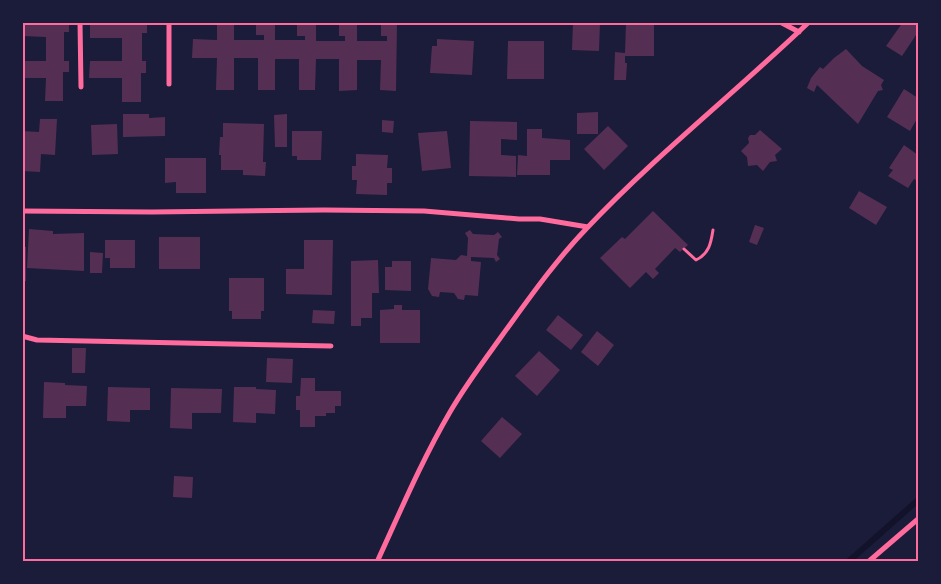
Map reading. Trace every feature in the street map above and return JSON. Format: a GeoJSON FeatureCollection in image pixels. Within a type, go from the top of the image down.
{"type":"FeatureCollection","features":[{"type":"Feature","properties":{"kind":"street"},"geometry":{"type":"LineString","coordinates":[[80,22],[81,87]]}},
{"type":"Feature","properties":{"kind":"street"},"geometry":{"type":"LineString","coordinates":[[169,22],[169,84]]}},
{"type":"Feature","properties":{"kind":"street"},"geometry":{"type":"LineString","coordinates":[[780,22],[799,32]]}},
{"type":"Feature","properties":{"kind":"street"},"geometry":{"type":"LineString","coordinates":[[377,562],[409,492],[449,413],[516,316],[568,250],[588,227],[673,146],[809,22]]}},
{"type":"Feature","properties":{"kind":"street"},"geometry":{"type":"LineString","coordinates":[[22,211],[424,211],[540,219],[588,227]]}},
{"type":"Feature","properties":{"kind":"street"},"geometry":{"type":"LineString","coordinates":[[22,336],[37,340],[331,346]]}},
{"type":"Feature","properties":{"kind":"street"},"geometry":{"type":"LineString","coordinates":[[868,562],[918,519]]}},
{"type":"Feature","properties":{"kind":"path"},"geometry":{"type":"LineString","coordinates":[[684,249],[696,260],[700,258],[711,247],[713,230]]}},
{"type":"Feature","properties":{"kind":"building"},"geometry":{"type":"Polygon","coordinates":[[[22,22],[69,22],[69,32],[64,32],[64,61],[69,61],[69,72],[63,72],[63,101],[45,101],[46,78],[22,78],[22,61],[46,61],[46,37],[22,36],[22,22]]]}},
{"type":"Feature","properties":{"kind":"building"},"geometry":{"type":"Polygon","coordinates":[[[90,22],[147,22],[147,33],[142,33],[142,61],[146,61],[146,73],[141,73],[141,102],[122,102],[122,78],[89,78],[90,61],[122,61],[122,38],[90,38],[90,22]]]}},
{"type":"Feature","properties":{"kind":"building"},"geometry":{"type":"Polygon","coordinates":[[[217,22],[234,22],[234,40],[264,40],[264,35],[256,35],[256,22],[275,22],[275,40],[305,40],[305,36],[297,36],[297,22],[316,22],[316,41],[345,41],[345,36],[339,36],[339,22],[357,22],[357,41],[387,41],[387,36],[381,36],[381,22],[397,22],[396,91],[380,90],[381,60],[357,60],[357,90],[339,91],[339,59],[316,59],[315,90],[299,90],[299,59],[275,59],[275,90],[258,90],[258,58],[234,58],[234,90],[216,90],[217,58],[192,58],[193,39],[217,40],[217,22]]]}},
{"type":"Feature","properties":{"kind":"building"},"geometry":{"type":"Polygon","coordinates":[[[573,22],[600,22],[599,51],[572,50],[573,22]]]}},
{"type":"Feature","properties":{"kind":"building"},"geometry":{"type":"Polygon","coordinates":[[[903,22],[918,22],[918,32],[902,56],[886,46],[903,22]]]}},
{"type":"Feature","properties":{"kind":"building"},"geometry":{"type":"Polygon","coordinates":[[[626,23],[654,23],[654,56],[625,56],[625,63],[627,63],[626,80],[614,80],[615,52],[625,53],[626,23]]]}},
{"type":"Feature","properties":{"kind":"building"},"geometry":{"type":"Polygon","coordinates":[[[437,39],[474,41],[472,75],[430,73],[432,46],[437,46],[437,39]]]}},
{"type":"Feature","properties":{"kind":"building"},"geometry":{"type":"Polygon","coordinates":[[[508,41],[544,41],[544,79],[507,79],[508,41]]]}},
{"type":"Feature","properties":{"kind":"building"},"geometry":{"type":"Polygon","coordinates":[[[846,49],[862,66],[884,80],[881,85],[883,90],[878,91],[858,124],[817,85],[814,92],[807,88],[811,78],[820,67],[823,69],[846,49]]]}},
{"type":"Feature","properties":{"kind":"building"},"geometry":{"type":"Polygon","coordinates":[[[904,89],[918,98],[918,117],[910,131],[887,117],[904,89]]]}},
{"type":"Feature","properties":{"kind":"building"},"geometry":{"type":"Polygon","coordinates":[[[598,112],[598,134],[577,134],[577,113],[598,112]]]}},
{"type":"Feature","properties":{"kind":"building"},"geometry":{"type":"Polygon","coordinates":[[[123,114],[149,114],[149,118],[165,117],[165,136],[123,137],[123,114]]]}},
{"type":"Feature","properties":{"kind":"building"},"geometry":{"type":"Polygon","coordinates":[[[287,114],[287,147],[275,147],[274,115],[287,114]]]}},
{"type":"Feature","properties":{"kind":"building"},"geometry":{"type":"Polygon","coordinates":[[[40,119],[57,119],[55,155],[41,154],[40,172],[22,171],[22,131],[39,132],[40,119]]]}},
{"type":"Feature","properties":{"kind":"building"},"geometry":{"type":"Polygon","coordinates":[[[382,120],[394,121],[393,133],[382,132],[382,120]]]}},
{"type":"Feature","properties":{"kind":"building"},"geometry":{"type":"Polygon","coordinates":[[[470,121],[517,122],[517,140],[501,139],[501,155],[516,156],[516,177],[469,176],[470,121]]]}},
{"type":"Feature","properties":{"kind":"building"},"geometry":{"type":"Polygon","coordinates":[[[223,123],[264,124],[263,162],[266,162],[265,176],[243,175],[243,170],[221,170],[221,155],[219,155],[220,137],[223,137],[223,123]]]}},
{"type":"Feature","properties":{"kind":"building"},"geometry":{"type":"Polygon","coordinates":[[[117,124],[118,154],[92,155],[91,125],[117,124]]]}},
{"type":"Feature","properties":{"kind":"building"},"geometry":{"type":"Polygon","coordinates":[[[608,126],[628,146],[604,170],[584,149],[608,126]]]}},
{"type":"Feature","properties":{"kind":"building"},"geometry":{"type":"Polygon","coordinates":[[[527,129],[542,129],[542,138],[570,140],[570,160],[550,160],[550,175],[517,175],[518,155],[527,156],[527,129]]]}},
{"type":"Feature","properties":{"kind":"building"},"geometry":{"type":"Polygon","coordinates":[[[760,130],[782,149],[775,155],[777,161],[770,162],[763,171],[757,165],[748,166],[747,157],[741,151],[749,143],[748,138],[750,135],[755,135],[760,130]]]}},
{"type":"Feature","properties":{"kind":"building"},"geometry":{"type":"Polygon","coordinates":[[[292,131],[322,131],[321,160],[297,160],[297,156],[292,156],[292,131]]]}},
{"type":"Feature","properties":{"kind":"building"},"geometry":{"type":"Polygon","coordinates":[[[447,131],[451,168],[422,171],[418,133],[447,131]]]}},
{"type":"Feature","properties":{"kind":"building"},"geometry":{"type":"Polygon","coordinates":[[[904,145],[918,155],[918,181],[914,179],[908,188],[888,176],[893,170],[889,168],[904,145]]]}},
{"type":"Feature","properties":{"kind":"building"},"geometry":{"type":"Polygon","coordinates":[[[356,154],[388,155],[387,168],[392,168],[392,183],[387,183],[387,195],[356,194],[357,180],[352,180],[352,166],[356,166],[356,154]]]}},
{"type":"Feature","properties":{"kind":"building"},"geometry":{"type":"Polygon","coordinates":[[[165,158],[206,158],[206,193],[176,193],[176,182],[165,183],[165,158]]]}},
{"type":"Feature","properties":{"kind":"building"},"geometry":{"type":"Polygon","coordinates":[[[859,191],[887,207],[876,225],[849,208],[859,191]]]}},
{"type":"Feature","properties":{"kind":"building"},"geometry":{"type":"Polygon","coordinates":[[[653,211],[688,245],[680,252],[675,248],[655,269],[659,273],[653,279],[646,272],[630,288],[600,258],[622,237],[625,239],[653,211]]]}},
{"type":"Feature","properties":{"kind":"building"},"geometry":{"type":"Polygon","coordinates":[[[755,225],[764,228],[757,245],[749,242],[755,225]]]}},
{"type":"Feature","properties":{"kind":"building"},"geometry":{"type":"Polygon","coordinates":[[[29,229],[53,231],[53,234],[84,233],[84,271],[27,268],[29,229]]]}},
{"type":"Feature","properties":{"kind":"building"},"geometry":{"type":"Polygon","coordinates":[[[470,230],[473,234],[494,235],[498,232],[502,237],[499,239],[497,255],[500,259],[496,262],[494,258],[471,257],[471,261],[481,262],[478,296],[465,295],[464,300],[458,299],[454,293],[440,292],[439,297],[432,296],[428,289],[431,258],[456,260],[461,255],[467,256],[468,238],[465,233],[470,230]]]}},
{"type":"Feature","properties":{"kind":"building"},"geometry":{"type":"Polygon","coordinates":[[[159,237],[200,237],[200,269],[159,269],[159,237]]]}},
{"type":"Feature","properties":{"kind":"building"},"geometry":{"type":"Polygon","coordinates":[[[105,240],[135,240],[135,268],[110,268],[110,258],[105,258],[105,240]]]}},
{"type":"Feature","properties":{"kind":"building"},"geometry":{"type":"Polygon","coordinates":[[[304,240],[333,240],[332,295],[286,294],[286,269],[304,269],[304,240]]]}},
{"type":"Feature","properties":{"kind":"building"},"geometry":{"type":"Polygon","coordinates":[[[22,247],[26,247],[26,281],[22,281],[22,247]]]}},
{"type":"Feature","properties":{"kind":"building"},"geometry":{"type":"Polygon","coordinates":[[[90,252],[103,253],[102,273],[90,273],[90,252]]]}},
{"type":"Feature","properties":{"kind":"building"},"geometry":{"type":"Polygon","coordinates":[[[378,260],[379,293],[372,293],[372,318],[361,318],[361,326],[351,326],[351,261],[378,260]]]}},
{"type":"Feature","properties":{"kind":"building"},"geometry":{"type":"Polygon","coordinates":[[[392,261],[411,261],[411,291],[385,290],[385,267],[392,267],[392,261]]]}},
{"type":"Feature","properties":{"kind":"building"},"geometry":{"type":"Polygon","coordinates":[[[229,278],[264,278],[264,311],[261,311],[261,319],[232,319],[232,311],[229,311],[229,278]]]}},
{"type":"Feature","properties":{"kind":"building"},"geometry":{"type":"Polygon","coordinates":[[[394,305],[402,305],[402,310],[420,310],[420,343],[380,343],[380,310],[394,309],[394,305]]]}},
{"type":"Feature","properties":{"kind":"building"},"geometry":{"type":"Polygon","coordinates":[[[313,310],[335,311],[334,324],[312,323],[313,310]]]}},
{"type":"Feature","properties":{"kind":"building"},"geometry":{"type":"Polygon","coordinates":[[[558,315],[583,335],[571,350],[546,330],[558,315]]]}},
{"type":"Feature","properties":{"kind":"building"},"geometry":{"type":"Polygon","coordinates":[[[597,331],[614,345],[598,366],[581,352],[597,331]]]}},
{"type":"Feature","properties":{"kind":"building"},"geometry":{"type":"Polygon","coordinates":[[[72,348],[86,348],[85,373],[72,373],[72,348]]]}},
{"type":"Feature","properties":{"kind":"building"},"geometry":{"type":"Polygon","coordinates":[[[539,351],[560,370],[537,396],[515,376],[539,351]]]}},
{"type":"Feature","properties":{"kind":"building"},"geometry":{"type":"Polygon","coordinates":[[[267,358],[293,359],[292,383],[266,382],[267,358]]]}},
{"type":"Feature","properties":{"kind":"building"},"geometry":{"type":"Polygon","coordinates":[[[301,378],[315,378],[315,391],[341,391],[341,406],[335,406],[335,413],[326,413],[326,416],[315,416],[315,427],[300,427],[300,410],[296,410],[296,396],[300,396],[301,378]]]}},
{"type":"Feature","properties":{"kind":"building"},"geometry":{"type":"Polygon","coordinates":[[[44,382],[87,386],[86,406],[66,406],[66,418],[43,418],[44,382]]]}},
{"type":"Feature","properties":{"kind":"building"},"geometry":{"type":"Polygon","coordinates":[[[108,387],[150,388],[150,410],[130,410],[130,422],[107,421],[108,387]]]}},
{"type":"Feature","properties":{"kind":"building"},"geometry":{"type":"Polygon","coordinates":[[[234,387],[256,387],[256,389],[276,390],[275,414],[256,413],[256,423],[233,422],[234,387]]]}},
{"type":"Feature","properties":{"kind":"building"},"geometry":{"type":"Polygon","coordinates":[[[171,388],[222,389],[221,413],[192,413],[192,429],[170,428],[171,388]]]}},
{"type":"Feature","properties":{"kind":"building"},"geometry":{"type":"Polygon","coordinates":[[[502,417],[522,434],[500,458],[481,441],[502,417]]]}},
{"type":"Feature","properties":{"kind":"building"},"geometry":{"type":"Polygon","coordinates":[[[174,476],[193,477],[192,498],[173,497],[174,476]]]}},
{"type":"Feature","properties":{"kind":"waterway"},"geometry":{"type":"LineString","coordinates":[[848,562],[918,500]]}}]}
